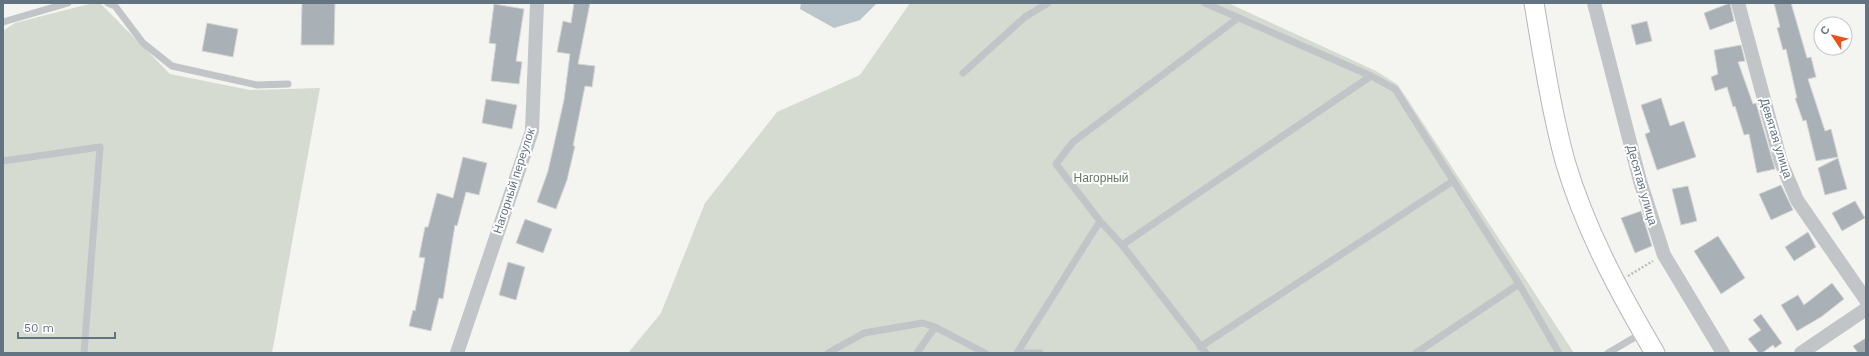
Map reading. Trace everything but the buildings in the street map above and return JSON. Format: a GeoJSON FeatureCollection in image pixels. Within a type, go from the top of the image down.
{"type":"FeatureCollection","features":[{"type":"Feature","properties":{"kind":"main road"},"geometry":{"type":"LineString","coordinates":[[1534,3],[1550,103],[1566,162],[1585,217],[1616,283],[1655,353]]}},
{"type":"Feature","properties":{"kind":"street","name":"Нагорный переулок"},"geometry":{"type":"LineString","coordinates":[[457,353],[532,132],[538,3]]}},
{"type":"Feature","properties":{"kind":"street","name":"Десятая улица"},"geometry":{"type":"LineString","coordinates":[[1594,3],[1640,181],[1664,255],[1723,353]]}},
{"type":"Feature","properties":{"kind":"street","name":"Девятая улица"},"geometry":{"type":"LineString","coordinates":[[1738,3],[1781,162],[1797,200],[1866,300]]}},
{"type":"Feature","properties":{"kind":"street"},"geometry":{"type":"LineString","coordinates":[[1801,353],[1866,309]]}},
{"type":"Feature","properties":{"kind":"lane"},"geometry":{"type":"LineString","coordinates":[[3,22],[68,3]]}},
{"type":"Feature","properties":{"kind":"lane"},"geometry":{"type":"LineString","coordinates":[[108,3],[115,6],[143,43],[172,66],[257,85],[288,84]]}},
{"type":"Feature","properties":{"kind":"lane"},"geometry":{"type":"LineString","coordinates":[[963,73],[1025,17],[1048,3]]}},
{"type":"Feature","properties":{"kind":"lane"},"geometry":{"type":"LineString","coordinates":[[1205,3],[1370,76],[1395,89],[1519,284],[1559,353]]}},
{"type":"Feature","properties":{"kind":"lane"},"geometry":{"type":"LineString","coordinates":[[1206,353],[1122,245],[1100,221],[1056,164],[1073,142],[1238,18]]}},
{"type":"Feature","properties":{"kind":"lane"},"geometry":{"type":"LineString","coordinates":[[1122,245],[1370,76]]}},
{"type":"Feature","properties":{"kind":"lane"},"geometry":{"type":"LineString","coordinates":[[3,161],[100,147],[84,353]]}},
{"type":"Feature","properties":{"kind":"lane"},"geometry":{"type":"LineString","coordinates":[[1200,347],[1453,181]]}},
{"type":"Feature","properties":{"kind":"lane"},"geometry":{"type":"LineString","coordinates":[[1017,353],[1100,221]]}},
{"type":"Feature","properties":{"kind":"lane"},"geometry":{"type":"LineString","coordinates":[[1416,353],[1519,284]]}},
{"type":"Feature","properties":{"kind":"lane"},"geometry":{"type":"LineString","coordinates":[[828,353],[864,333],[923,323],[935,327],[985,353]]}},
{"type":"Feature","properties":{"kind":"lane"},"geometry":{"type":"LineString","coordinates":[[917,353],[935,327]]}},
{"type":"Feature","properties":{"kind":"lane"},"geometry":{"type":"LineString","coordinates":[[1608,353],[1643,332]]}},
{"type":"Feature","properties":{"kind":"lane"},"geometry":{"type":"LineString","coordinates":[[1024,353],[1040,353]]}},
{"type":"Feature","properties":{"kind":"path"},"geometry":{"type":"LineString","coordinates":[[1616,283],[1664,255]]}},
{"type":"Feature","properties":{"kind":"green space"},"geometry":{"type":"Polygon","coordinates":[[[93,3],[100,3],[170,74],[250,90],[320,88],[272,353],[3,353],[3,31],[15,23],[93,3]]]}},
{"type":"Feature","properties":{"kind":"green space","name":"Нагорный"},"geometry":{"type":"Polygon","coordinates":[[[910,3],[1228,3],[1376,71],[1398,85],[1574,353],[628,353],[661,313],[705,203],[777,112],[860,75],[910,3]]]}},
{"type":"Feature","properties":{"kind":"shaded area"},"geometry":{"type":"Polygon","coordinates":[[[801,3],[877,3],[860,20],[834,28],[800,9],[801,3]]]}}]}
